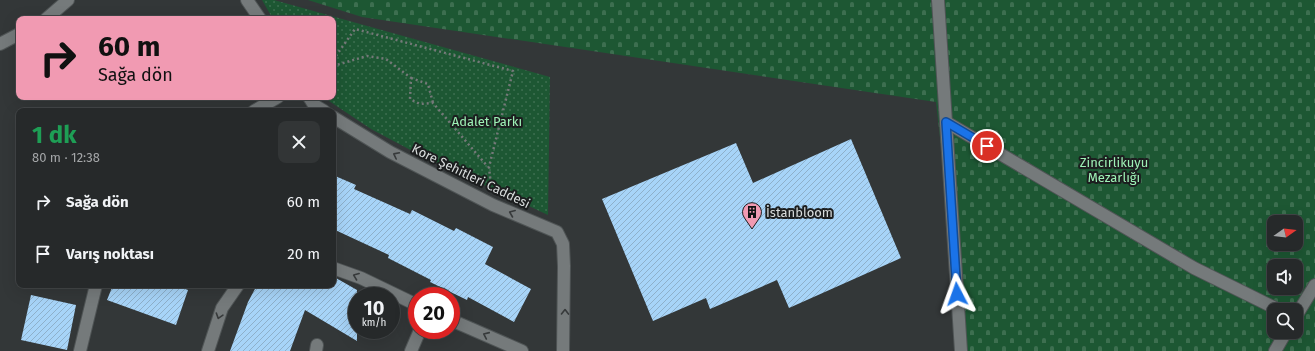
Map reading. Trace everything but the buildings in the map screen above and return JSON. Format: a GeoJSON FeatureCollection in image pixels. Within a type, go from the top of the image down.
{"type":"FeatureCollection","features":[{"type":"Feature","properties":{"kind":"street"},"geometry":{"type":"LineString","coordinates":[[49,16],[68,0]]}},
{"type":"Feature","properties":{"kind":"street"},"geometry":{"type":"LineString","coordinates":[[247,0],[258,16]]}},
{"type":"Feature","properties":{"kind":"street"},"geometry":{"type":"LineString","coordinates":[[938,0],[961,351]]}},
{"type":"Feature","properties":{"kind":"street"},"geometry":{"type":"LineString","coordinates":[[0,44],[16,36]]}},
{"type":"Feature","properties":{"kind":"street"},"geometry":{"type":"LineString","coordinates":[[259,108],[273,100]]}},
{"type":"Feature","properties":{"kind":"street"},"geometry":{"type":"LineString","coordinates":[[311,100],[314,105],[319,108]]}},
{"type":"Feature","properties":{"kind":"street","name":"Kore Şehitleri Caddesi"},"geometry":{"type":"LineString","coordinates":[[336,119],[390,152],[493,205],[557,232],[563,244],[565,311],[563,351]]}},
{"type":"Feature","properties":{"kind":"street"},"geometry":{"type":"LineString","coordinates":[[946,122],[1194,268],[1267,304]]}},
{"type":"Feature","properties":{"kind":"street"},"geometry":{"type":"LineString","coordinates":[[336,269],[361,278],[408,300]]}},
{"type":"Feature","properties":{"kind":"street"},"geometry":{"type":"LineString","coordinates":[[1303,305],[1315,285]]}},
{"type":"Feature","properties":{"kind":"street"},"geometry":{"type":"LineString","coordinates":[[80,351],[95,288]]}},
{"type":"Feature","properties":{"kind":"street"},"geometry":{"type":"LineString","coordinates":[[208,351],[222,308],[236,288]]}},
{"type":"Feature","properties":{"kind":"street"},"geometry":{"type":"LineString","coordinates":[[460,324],[522,351]]}},
{"type":"Feature","properties":{"kind":"street"},"geometry":{"type":"LineString","coordinates":[[411,351],[416,339]]}},
{"type":"Feature","properties":{"kind":"street"},"geometry":{"type":"LineString","coordinates":[[1275,351],[1282,339]]}},
{"type":"Feature","properties":{"kind":"path"},"geometry":{"type":"LineString","coordinates":[[336,56],[355,29],[512,71],[489,167],[491,193]]}},
{"type":"Feature","properties":{"kind":"path"},"geometry":{"type":"LineString","coordinates":[[336,65],[367,56],[386,59],[411,78],[428,84],[433,103],[489,167]]}},
{"type":"Feature","properties":{"kind":"path"},"geometry":{"type":"LineString","coordinates":[[411,78],[410,99],[420,104],[433,103]]}},
{"type":"Feature","properties":{"kind":"green space","name":"Adalet Parkı"},"geometry":{"type":"Polygon","coordinates":[[[262,0],[274,0],[331,16],[271,16],[262,0]]]}},
{"type":"Feature","properties":{"kind":"green space","name":"Zincirlikuyu Mezarlığı"},"geometry":{"type":"Polygon","coordinates":[[[308,0],[1315,0],[1315,351],[964,351],[936,102],[362,17],[308,0]]]}},
{"type":"Feature","properties":{"kind":"green space","name":"Adalet Parkı"},"geometry":{"type":"Polygon","coordinates":[[[336,17],[550,77],[548,215],[418,154],[371,129],[328,100],[336,100],[336,17]]]}},
{"type":"Feature","properties":{"kind":"place","name":"İstanbloom"},"geometry":{"type":"Point","coordinates":[752,229]}},
{"type":"Feature","properties":{"kind":"route"},"geometry":{"type":"LineString","coordinates":[[957,294],[946,122],[987,146]]}}]}
